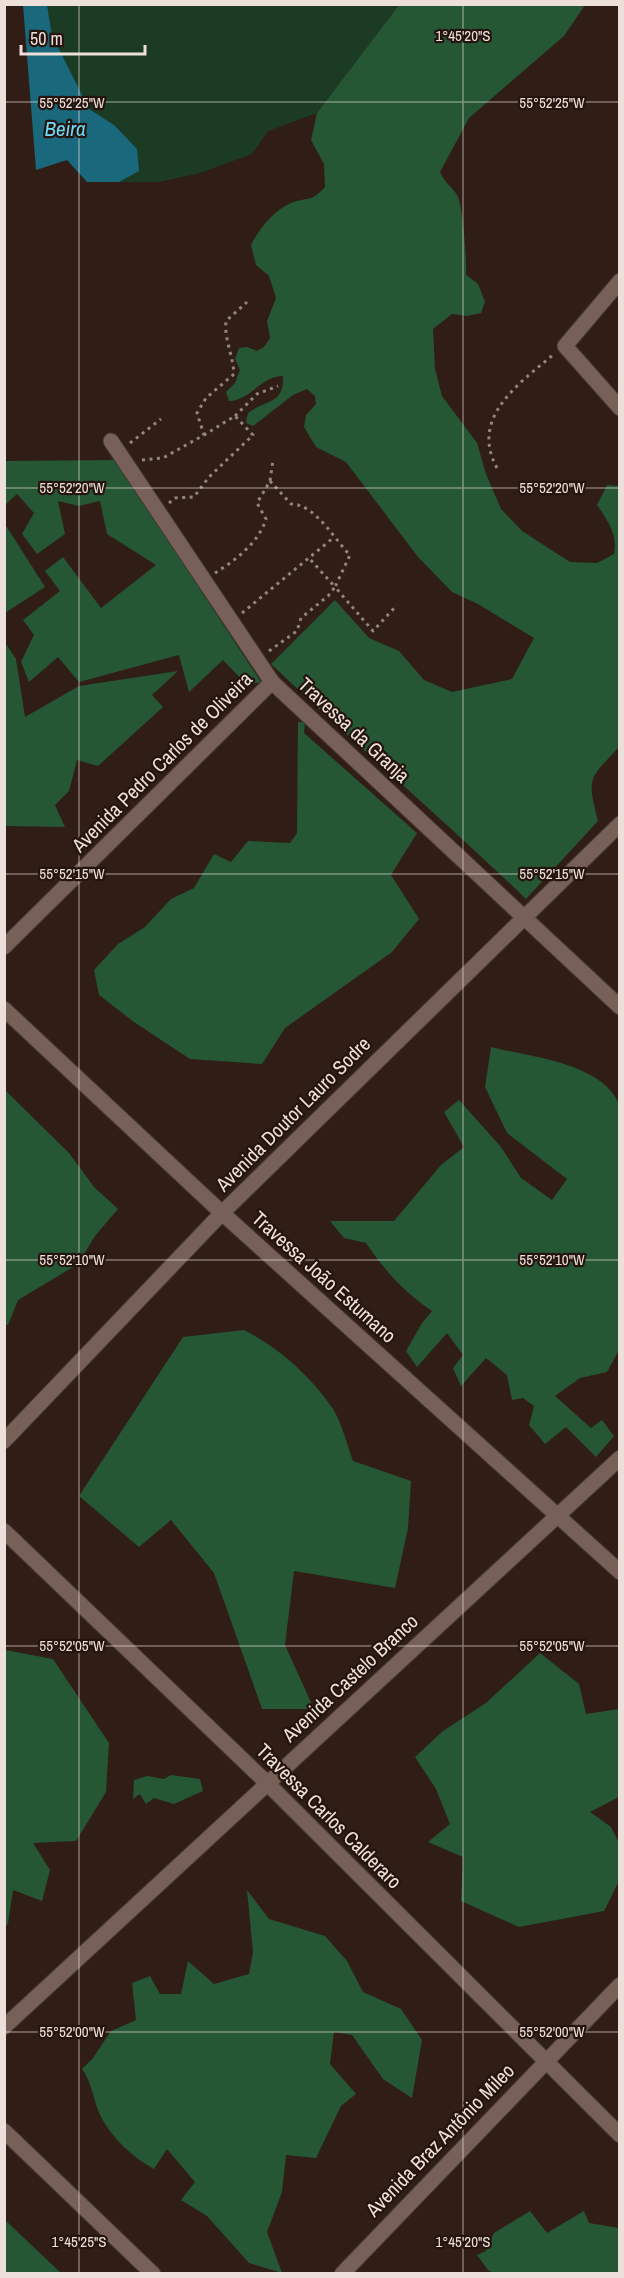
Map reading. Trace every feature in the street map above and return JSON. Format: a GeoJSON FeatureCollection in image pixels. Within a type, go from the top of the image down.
{"type":"FeatureCollection","features":[{"type":"Feature","properties":{"kind":"street"},"geometry":{"type":"LineString","coordinates":[[620,281],[565,346],[620,408]]}},
{"type":"Feature","properties":{"kind":"street","name":"Travessa da Granja"},"geometry":{"type":"LineString","coordinates":[[115,446],[272,682],[620,1007]]}},
{"type":"Feature","properties":{"kind":"street","name":"Avenida Pedro Carlos de Oliveira"},"geometry":{"type":"LineString","coordinates":[[4,947],[272,682]]}},
{"type":"Feature","properties":{"kind":"street","name":"Avenida Doutor Lauro Sodre"},"geometry":{"type":"LineString","coordinates":[[4,1441],[222,1213],[620,824]]}},
{"type":"Feature","properties":{"kind":"street","name":"Travessa João Estumano"},"geometry":{"type":"LineString","coordinates":[[4,1009],[222,1213],[620,1572]]}},
{"type":"Feature","properties":{"kind":"street","name":"Avenida Castelo Branco"},"geometry":{"type":"LineString","coordinates":[[4,2027],[620,1458]]}},
{"type":"Feature","properties":{"kind":"street","name":"Travessa Carlos Calderaro"},"geometry":{"type":"LineString","coordinates":[[4,1531],[267,1783],[620,2135]]}},
{"type":"Feature","properties":{"kind":"street","name":"Avenida Braz Antônio Mileo"},"geometry":{"type":"LineString","coordinates":[[342,2274],[620,1985]]}},
{"type":"Feature","properties":{"kind":"street"},"geometry":{"type":"LineString","coordinates":[[4,2131],[153,2274]]}},
{"type":"Feature","properties":{"kind":"path"},"geometry":{"type":"LineString","coordinates":[[204,435],[197,413],[206,399],[234,374],[231,347],[224,334],[225,321],[247,302]]}},
{"type":"Feature","properties":{"kind":"path"},"geometry":{"type":"LineString","coordinates":[[497,468],[489,453],[489,434],[500,406],[534,368],[565,346]]}},
{"type":"Feature","properties":{"kind":"path"},"geometry":{"type":"LineString","coordinates":[[130,468],[143,460],[163,458],[235,416],[257,394],[278,386]]}},
{"type":"Feature","properties":{"kind":"path"},"geometry":{"type":"LineString","coordinates":[[159,512],[175,498],[194,497],[209,477],[253,435],[235,416]]}},
{"type":"Feature","properties":{"kind":"path"},"geometry":{"type":"LineString","coordinates":[[115,446],[161,419]]}},
{"type":"Feature","properties":{"kind":"path"},"geometry":{"type":"LineString","coordinates":[[204,580],[232,562],[262,531],[266,519],[257,503],[270,481],[273,460]]}},
{"type":"Feature","properties":{"kind":"path"},"geometry":{"type":"LineString","coordinates":[[257,659],[297,630],[301,618],[328,596],[335,587],[350,555],[333,538],[320,518],[301,504],[291,504],[270,481]]}},
{"type":"Feature","properties":{"kind":"path"},"geometry":{"type":"LineString","coordinates":[[231,621],[333,538]]}},
{"type":"Feature","properties":{"kind":"path"},"geometry":{"type":"LineString","coordinates":[[309,558],[373,631],[397,606]]}},
{"type":"Feature","properties":{"kind":"green space"},"geometry":{"type":"Polygon","coordinates":[[[47,5],[399,5],[317,113],[268,131],[252,154],[200,173],[159,182],[119,182],[138,171],[114,125],[89,110],[52,35],[47,5]]]}},
{"type":"Feature","properties":{"kind":"green space"},"geometry":{"type":"Polygon","coordinates":[[[399,5],[585,5],[564,36],[469,118],[440,172],[459,201],[464,234],[466,275],[478,284],[485,302],[481,313],[467,316],[452,314],[433,329],[435,369],[442,396],[477,443],[486,474],[501,509],[522,531],[570,562],[597,563],[614,554],[615,541],[611,528],[597,505],[607,485],[619,486],[619,747],[596,772],[593,779],[592,795],[598,821],[526,899],[271,664],[335,600],[369,638],[399,651],[424,680],[452,692],[512,679],[534,638],[478,604],[452,592],[418,557],[346,462],[316,447],[304,427],[306,415],[316,404],[315,396],[307,389],[293,395],[253,426],[246,423],[248,413],[277,397],[283,385],[283,376],[268,380],[237,400],[229,401],[226,392],[235,383],[240,370],[235,359],[239,348],[247,347],[257,351],[264,347],[270,338],[267,321],[276,298],[269,276],[256,265],[251,245],[258,233],[279,210],[291,203],[312,198],[325,187],[324,164],[311,140],[317,113],[399,5]]]}},
{"type":"Feature","properties":{"kind":"green space"},"geometry":{"type":"Polygon","coordinates":[[[115,460],[261,682],[247,685],[223,660],[189,692],[179,655],[79,682],[58,657],[29,682],[21,662],[34,635],[23,620],[60,591],[45,571],[63,557],[101,608],[156,565],[107,534],[100,501],[79,506],[58,501],[65,534],[37,554],[22,534],[34,513],[17,494],[5,505],[5,461],[115,460]]]}},
{"type":"Feature","properties":{"kind":"green space"},"geometry":{"type":"Polygon","coordinates":[[[5,524],[45,587],[4,613],[5,524]]]}},
{"type":"Feature","properties":{"kind":"green space"},"geometry":{"type":"Polygon","coordinates":[[[4,641],[16,659],[25,717],[79,686],[178,671],[152,695],[163,707],[98,766],[77,760],[69,791],[55,805],[65,827],[5,826],[4,641]]]}},
{"type":"Feature","properties":{"kind":"green space"},"geometry":{"type":"Polygon","coordinates":[[[298,722],[305,722],[304,733],[417,833],[391,875],[419,919],[392,952],[285,1028],[262,1064],[190,1059],[134,1022],[99,995],[94,970],[118,944],[145,927],[171,899],[194,888],[214,854],[231,862],[248,841],[290,843],[297,833],[298,722]]]}},
{"type":"Feature","properties":{"kind":"green space"},"geometry":{"type":"Polygon","coordinates":[[[491,1047],[563,1064],[581,1071],[597,1079],[610,1090],[619,1104],[619,1350],[607,1372],[580,1378],[555,1396],[591,1428],[602,1420],[614,1436],[596,1457],[566,1427],[545,1444],[529,1425],[534,1406],[523,1398],[512,1400],[507,1375],[486,1358],[461,1386],[453,1368],[463,1355],[447,1333],[417,1367],[406,1351],[422,1323],[432,1311],[396,1280],[366,1243],[344,1238],[330,1221],[394,1221],[441,1165],[464,1147],[444,1112],[459,1100],[501,1147],[521,1178],[552,1200],[567,1179],[507,1133],[485,1087],[491,1047]]]}},
{"type":"Feature","properties":{"kind":"green space"},"geometry":{"type":"Polygon","coordinates":[[[4,1089],[69,1153],[94,1187],[118,1209],[95,1236],[78,1264],[18,1300],[8,1325],[4,1324],[4,1089]]]}},
{"type":"Feature","properties":{"kind":"green space"},"geometry":{"type":"Polygon","coordinates":[[[244,1330],[282,1354],[315,1385],[336,1415],[353,1461],[411,1481],[408,1528],[395,1588],[294,1571],[285,1645],[314,1709],[262,1709],[214,1573],[171,1520],[139,1547],[79,1496],[183,1337],[244,1330]]]}},
{"type":"Feature","properties":{"kind":"green space"},"geometry":{"type":"Polygon","coordinates":[[[5,1650],[53,1659],[109,1743],[106,1792],[76,1841],[33,1843],[50,1870],[42,1901],[13,1890],[8,1923],[5,1928],[5,1650]]]}},
{"type":"Feature","properties":{"kind":"green space"},"geometry":{"type":"Polygon","coordinates":[[[540,1653],[579,1684],[586,1714],[619,1709],[619,1793],[617,1798],[590,1812],[611,1827],[619,1843],[619,1881],[604,1911],[519,1927],[461,1901],[463,1857],[428,1842],[450,1824],[436,1789],[415,1757],[443,1731],[486,1703],[540,1653]]]}},
{"type":"Feature","properties":{"kind":"green space"},"geometry":{"type":"Polygon","coordinates":[[[171,1775],[200,1779],[203,1791],[174,1804],[154,1798],[146,1804],[140,1794],[133,1799],[134,1780],[147,1776],[164,1779],[171,1775]]]}},
{"type":"Feature","properties":{"kind":"green space"},"geometry":{"type":"Polygon","coordinates":[[[247,1890],[269,1919],[325,1936],[347,1961],[363,1992],[401,2009],[422,2040],[412,2098],[383,2079],[352,2035],[334,2032],[330,2064],[356,2094],[341,2106],[316,2158],[286,2155],[282,2192],[267,2232],[282,2273],[249,2263],[207,2216],[181,2200],[195,2182],[167,2149],[154,2169],[124,2147],[101,2117],[82,2069],[93,2058],[111,2031],[136,2020],[132,1983],[150,1976],[160,1994],[181,1994],[188,1961],[214,1984],[249,1974],[253,1952],[247,1890]]]}},
{"type":"Feature","properties":{"kind":"green space"},"geometry":{"type":"Polygon","coordinates":[[[530,2211],[547,2233],[584,2211],[589,2223],[619,2228],[619,2273],[495,2274],[488,2270],[477,2255],[486,2251],[494,2233],[530,2211]]]}},
{"type":"Feature","properties":{"kind":"green space"},"geometry":{"type":"Polygon","coordinates":[[[5,2220],[61,2273],[5,2273],[5,2220]]]}},
{"type":"Feature","properties":{"kind":"water","name":"Beira"},"geometry":{"type":"Polygon","coordinates":[[[23,5],[47,5],[52,35],[89,109],[114,125],[137,149],[139,171],[119,182],[87,182],[67,160],[36,170],[23,5]]]}}]}
